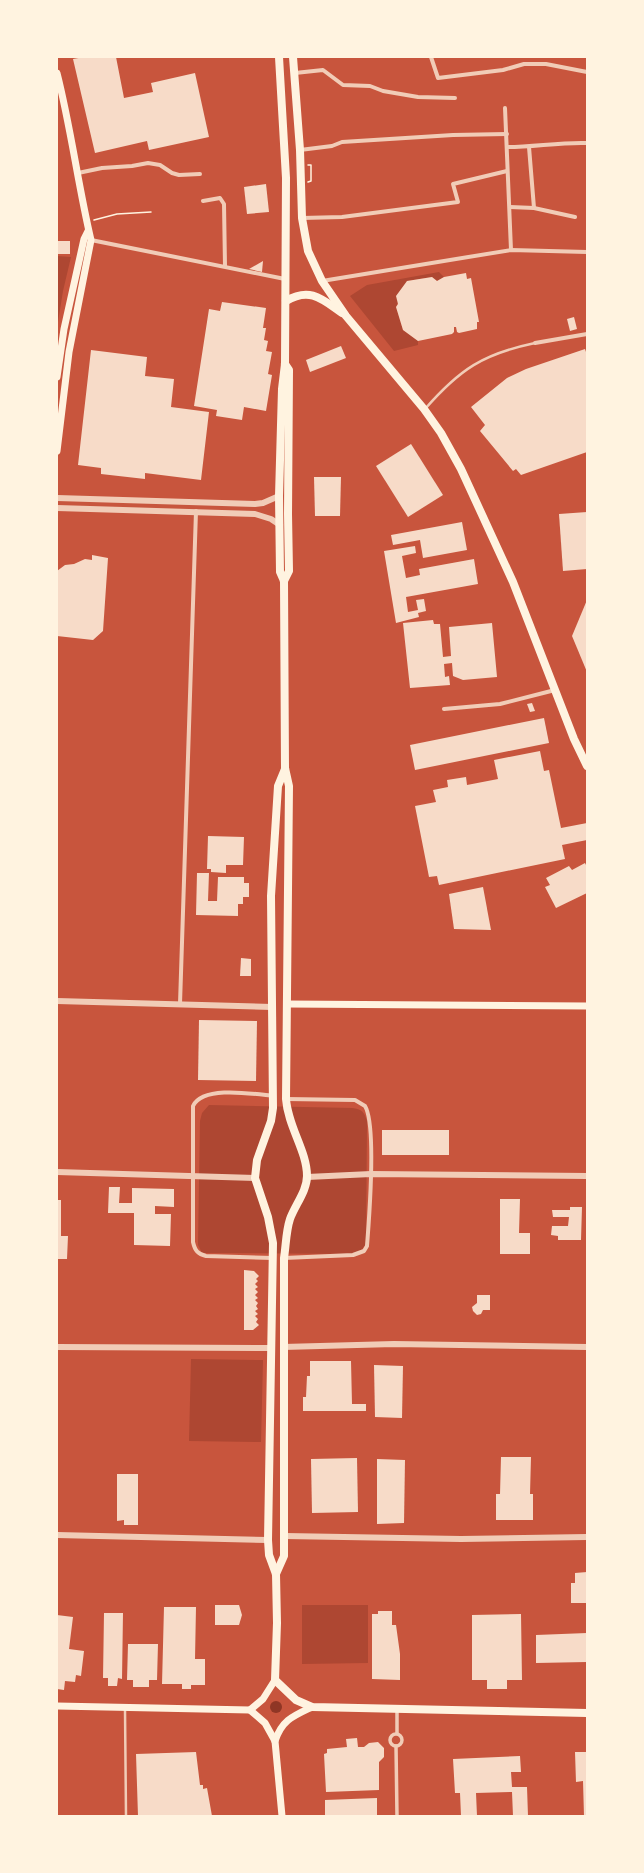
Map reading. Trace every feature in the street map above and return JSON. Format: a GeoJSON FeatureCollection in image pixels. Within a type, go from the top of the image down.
{"type":"FeatureCollection","features":[{"type":"Feature","properties":{"kind":"main road"},"geometry":{"type":"LineString","coordinates":[[276,1574],[284,1556],[285,1536],[283,1347],[284,1258],[290,1218],[302,1193],[307,1177],[305,1163],[290,1124],[286,1099],[289,786],[285,768],[284,581],[280,572],[279,496],[282,389],[285,364],[286,178],[279,57]]}},
{"type":"Feature","properties":{"kind":"main road"},"geometry":{"type":"LineString","coordinates":[[293,57],[300,150],[302,218],[307,246],[322,281],[346,316],[381,360],[424,409],[454,457],[481,511],[513,582],[574,739],[587,766]]}},
{"type":"Feature","properties":{"kind":"main road"},"geometry":{"type":"LineString","coordinates":[[57,73],[69,122],[88,231],[88,240],[70,352],[57,451]]}},
{"type":"Feature","properties":{"kind":"main road"},"geometry":{"type":"LineString","coordinates":[[57,377],[64,329],[88,240]]}},
{"type":"Feature","properties":{"kind":"main road"},"geometry":{"type":"LineString","coordinates":[[286,301],[299,295],[313,295],[346,316]]}},
{"type":"Feature","properties":{"kind":"main road"},"geometry":{"type":"LineString","coordinates":[[284,581],[289,571],[289,370],[285,364]]}},
{"type":"Feature","properties":{"kind":"main road"},"geometry":{"type":"LineString","coordinates":[[57,1706],[250,1710],[264,1699],[275,1680],[277,1623],[276,1574],[269,1555],[268,1540],[270,1348],[273,1258],[271,1229],[255,1178],[257,1160],[271,1121],[274,1096],[272,1007],[272,871],[278,786],[285,768]]}},
{"type":"Feature","properties":{"kind":"main road"},"geometry":{"type":"LineString","coordinates":[[287,1004],[587,1006]]}},
{"type":"Feature","properties":{"kind":"main road"},"geometry":{"type":"LineString","coordinates":[[275,1680],[296,1700],[312,1708],[397,1708],[587,1712]]}},
{"type":"Feature","properties":{"kind":"main road"},"geometry":{"type":"LineString","coordinates":[[282,1816],[275,1740],[279,1728],[285,1722],[312,1708]]}},
{"type":"Feature","properties":{"kind":"main road"},"geometry":{"type":"LineString","coordinates":[[250,1710],[265,1724],[275,1740]]}},
{"type":"Feature","properties":{"kind":"street"},"geometry":{"type":"LineString","coordinates":[[431,57],[438,78],[504,70],[524,64],[546,64],[587,72]]}},
{"type":"Feature","properties":{"kind":"street"},"geometry":{"type":"LineString","coordinates":[[295,73],[323,70],[343,85],[370,86],[383,92],[418,98],[455,98]]}},
{"type":"Feature","properties":{"kind":"street"},"geometry":{"type":"LineString","coordinates":[[505,108],[511,250]]}},
{"type":"Feature","properties":{"kind":"street"},"geometry":{"type":"LineString","coordinates":[[300,150],[332,146],[342,142],[453,135],[507,134]]}},
{"type":"Feature","properties":{"kind":"street"},"geometry":{"type":"LineString","coordinates":[[507,147],[529,147],[561,142],[587,143]]}},
{"type":"Feature","properties":{"kind":"street"},"geometry":{"type":"LineString","coordinates":[[529,147],[534,208]]}},
{"type":"Feature","properties":{"kind":"street"},"geometry":{"type":"LineString","coordinates":[[78,173],[102,168],[132,166],[148,163],[160,165],[172,174],[200,174]]}},
{"type":"Feature","properties":{"kind":"street"},"geometry":{"type":"LineString","coordinates":[[302,218],[342,217],[458,202],[453,184],[507,171]]}},
{"type":"Feature","properties":{"kind":"street"},"geometry":{"type":"LineString","coordinates":[[203,201],[220,198],[224,204],[225,266]]}},
{"type":"Feature","properties":{"kind":"street"},"geometry":{"type":"LineString","coordinates":[[510,207],[534,208],[575,217]]}},
{"type":"Feature","properties":{"kind":"street"},"geometry":{"type":"LineString","coordinates":[[88,240],[286,279]]}},
{"type":"Feature","properties":{"kind":"street"},"geometry":{"type":"LineString","coordinates":[[322,281],[511,250],[587,252]]}},
{"type":"Feature","properties":{"kind":"street"},"geometry":{"type":"LineString","coordinates":[[535,343],[587,334]]}},
{"type":"Feature","properties":{"kind":"street"},"geometry":{"type":"LineString","coordinates":[[57,498],[255,504],[263,503],[279,496]]}},
{"type":"Feature","properties":{"kind":"street"},"geometry":{"type":"LineString","coordinates":[[57,508],[196,511],[255,514],[271,519],[280,524]]}},
{"type":"Feature","properties":{"kind":"street"},"geometry":{"type":"LineString","coordinates":[[180,1004],[196,511]]}},
{"type":"Feature","properties":{"kind":"street"},"geometry":{"type":"LineString","coordinates":[[444,709],[500,704],[556,690]]}},
{"type":"Feature","properties":{"kind":"street"},"geometry":{"type":"LineString","coordinates":[[57,1001],[272,1007]]}},
{"type":"Feature","properties":{"kind":"street"},"geometry":{"type":"LineString","coordinates":[[273,1258],[206,1256],[199,1254],[195,1249],[193,1242],[193,1106],[196,1100],[201,1097],[218,1093],[274,1096]]}},
{"type":"Feature","properties":{"kind":"street"},"geometry":{"type":"LineString","coordinates":[[284,1258],[352,1255],[364,1251],[367,1246],[371,1174],[369,1118],[365,1106],[355,1100],[286,1099]]}},
{"type":"Feature","properties":{"kind":"street"},"geometry":{"type":"LineString","coordinates":[[57,1172],[255,1178]]}},
{"type":"Feature","properties":{"kind":"street"},"geometry":{"type":"LineString","coordinates":[[307,1177],[371,1174],[587,1176]]}},
{"type":"Feature","properties":{"kind":"street"},"geometry":{"type":"LineString","coordinates":[[283,1347],[394,1344],[587,1347]]}},
{"type":"Feature","properties":{"kind":"street"},"geometry":{"type":"LineString","coordinates":[[57,1347],[270,1348]]}},
{"type":"Feature","properties":{"kind":"street"},"geometry":{"type":"LineString","coordinates":[[57,1535],[268,1540]]}},
{"type":"Feature","properties":{"kind":"street"},"geometry":{"type":"LineString","coordinates":[[285,1536],[461,1539],[587,1537]]}},
{"type":"Feature","properties":{"kind":"street"},"geometry":{"type":"LineString","coordinates":[[396,1734],[397,1708]]}},
{"type":"Feature","properties":{"kind":"street"},"geometry":{"type":"LineString","coordinates":[[396,1734],[403,1738],[401,1744],[396,1746]]}},
{"type":"Feature","properties":{"kind":"street"},"geometry":{"type":"LineString","coordinates":[[396,1734],[391,1736],[390,1741],[396,1746],[397,1816]]}},
{"type":"Feature","properties":{"kind":"lane"},"geometry":{"type":"LineString","coordinates":[[424,409],[452,379],[473,365],[495,353],[535,343]]}},
{"type":"Feature","properties":{"kind":"lane"},"geometry":{"type":"LineString","coordinates":[[125,1708],[126,1816]]}},
{"type":"Feature","properties":{"kind":"path"},"geometry":{"type":"LineString","coordinates":[[86,223],[117,214],[151,212]]}},
{"type":"Feature","properties":{"kind":"shaded area"},"geometry":{"type":"Polygon","coordinates":[[[57,256],[71,257],[63,291],[57,328],[57,256]]]}},
{"type":"Feature","properties":{"kind":"shaded area"},"geometry":{"type":"Polygon","coordinates":[[[439,272],[444,277],[437,281],[432,277],[407,281],[396,307],[403,330],[418,341],[418,345],[394,351],[350,296],[367,285],[439,272]]]}},
{"type":"Feature","properties":{"kind":"shaded area"},"geometry":{"type":"Polygon","coordinates":[[[209,1105],[352,1108],[358,1109],[362,1112],[367,1121],[366,1244],[360,1252],[353,1254],[202,1253],[198,1245],[200,1121],[202,1113],[209,1105]]]}},
{"type":"Feature","properties":{"kind":"shaded area"},"geometry":{"type":"Polygon","coordinates":[[[191,1359],[263,1360],[261,1442],[189,1441],[191,1359]]]}},
{"type":"Feature","properties":{"kind":"shaded area"},"geometry":{"type":"Polygon","coordinates":[[[302,1605],[368,1605],[368,1663],[302,1664],[302,1605]]]}},
{"type":"Feature","properties":{"kind":"shaded area"},"geometry":{"type":"Polygon","coordinates":[[[276,1701],[280,1703],[282,1707],[280,1711],[276,1713],[272,1711],[270,1707],[272,1703],[276,1701]]]}},
{"type":"Feature","properties":{"kind":"building"},"geometry":{"type":"Polygon","coordinates":[[[84,57],[116,57],[124,98],[153,92],[151,83],[195,73],[209,137],[149,150],[147,141],[95,153],[73,59],[84,57]]]}},
{"type":"Feature","properties":{"kind":"building"},"geometry":{"type":"Polygon","coordinates":[[[266,184],[269,212],[247,214],[244,187],[266,184]]]}},
{"type":"Feature","properties":{"kind":"building"},"geometry":{"type":"Polygon","coordinates":[[[57,241],[70,241],[70,254],[57,254],[57,241]]]}},
{"type":"Feature","properties":{"kind":"building"},"geometry":{"type":"Polygon","coordinates":[[[263,261],[262,272],[249,269],[263,261]]]}},
{"type":"Feature","properties":{"kind":"building"},"geometry":{"type":"Polygon","coordinates":[[[466,273],[467,279],[471,278],[479,322],[477,322],[477,329],[459,333],[457,332],[456,327],[454,327],[454,332],[452,334],[418,341],[403,330],[396,307],[398,304],[396,296],[407,281],[432,277],[437,281],[444,277],[466,273]]]}},
{"type":"Feature","properties":{"kind":"building"},"geometry":{"type":"Polygon","coordinates":[[[222,302],[266,308],[263,328],[266,328],[264,340],[268,341],[266,351],[272,352],[268,374],[272,375],[266,411],[244,407],[242,420],[216,416],[217,410],[194,406],[209,309],[220,311],[222,302]]]}},
{"type":"Feature","properties":{"kind":"building"},"geometry":{"type":"Polygon","coordinates":[[[574,317],[577,329],[570,331],[567,319],[574,317]]]}},
{"type":"Feature","properties":{"kind":"building"},"geometry":{"type":"Polygon","coordinates":[[[341,346],[346,358],[310,372],[306,360],[341,346]]]}},
{"type":"Feature","properties":{"kind":"building"},"geometry":{"type":"Polygon","coordinates":[[[585,349],[587,355],[587,452],[521,475],[516,469],[513,471],[480,431],[485,425],[471,407],[507,378],[526,369],[585,349]]]}},
{"type":"Feature","properties":{"kind":"building"},"geometry":{"type":"Polygon","coordinates":[[[91,350],[147,357],[145,376],[174,379],[171,407],[209,412],[201,480],[145,473],[145,479],[101,474],[101,468],[78,465],[91,350]]]}},
{"type":"Feature","properties":{"kind":"building"},"geometry":{"type":"Polygon","coordinates":[[[411,444],[443,495],[408,517],[376,466],[411,444]]]}},
{"type":"Feature","properties":{"kind":"building"},"geometry":{"type":"Polygon","coordinates":[[[314,477],[341,477],[340,516],[315,516],[314,477]]]}},
{"type":"Feature","properties":{"kind":"building"},"geometry":{"type":"Polygon","coordinates":[[[587,512],[587,569],[563,571],[559,514],[587,512]]]}},
{"type":"Feature","properties":{"kind":"building"},"geometry":{"type":"Polygon","coordinates":[[[462,522],[467,550],[423,558],[420,540],[393,545],[391,535],[462,522]]]}},
{"type":"Feature","properties":{"kind":"building"},"geometry":{"type":"Polygon","coordinates":[[[415,546],[416,553],[402,556],[406,578],[420,575],[419,569],[474,559],[478,584],[406,597],[408,612],[418,610],[416,600],[424,599],[426,611],[418,613],[419,617],[396,623],[384,551],[415,546]]]}},
{"type":"Feature","properties":{"kind":"building"},"geometry":{"type":"Polygon","coordinates":[[[92,555],[108,558],[103,631],[93,640],[57,636],[57,571],[65,565],[74,564],[85,559],[92,560],[92,555]]]}},
{"type":"Feature","properties":{"kind":"building"},"geometry":{"type":"Polygon","coordinates":[[[587,600],[587,672],[572,636],[587,600]]]}},
{"type":"Feature","properties":{"kind":"building"},"geometry":{"type":"Polygon","coordinates":[[[433,620],[434,624],[440,624],[443,657],[451,656],[449,627],[492,623],[497,677],[463,680],[453,676],[452,663],[444,664],[445,677],[449,676],[450,685],[410,688],[403,623],[433,620]]]}},
{"type":"Feature","properties":{"kind":"building"},"geometry":{"type":"Polygon","coordinates":[[[532,703],[535,711],[530,712],[527,704],[532,703]]]}},
{"type":"Feature","properties":{"kind":"building"},"geometry":{"type":"Polygon","coordinates":[[[544,718],[549,743],[415,770],[410,745],[544,718]]]}},
{"type":"Feature","properties":{"kind":"building"},"geometry":{"type":"Polygon","coordinates":[[[540,751],[544,771],[549,770],[561,828],[587,823],[587,840],[562,845],[565,859],[439,885],[437,876],[429,877],[415,806],[436,802],[433,790],[448,787],[447,780],[466,777],[467,785],[498,779],[494,760],[540,751]]]}},
{"type":"Feature","properties":{"kind":"building"},"geometry":{"type":"Polygon","coordinates":[[[208,836],[244,837],[243,865],[226,865],[226,873],[211,872],[211,869],[207,869],[208,836]]]}},
{"type":"Feature","properties":{"kind":"building"},"geometry":{"type":"Polygon","coordinates":[[[585,863],[587,867],[587,893],[556,908],[545,887],[550,885],[546,878],[569,866],[572,870],[585,863]]]}},
{"type":"Feature","properties":{"kind":"building"},"geometry":{"type":"Polygon","coordinates":[[[197,873],[209,873],[208,901],[217,901],[218,877],[244,877],[244,883],[249,883],[249,897],[243,897],[243,904],[238,904],[238,916],[196,915],[197,873]]]}},
{"type":"Feature","properties":{"kind":"building"},"geometry":{"type":"Polygon","coordinates":[[[483,887],[491,930],[454,929],[449,894],[483,887]]]}},
{"type":"Feature","properties":{"kind":"building"},"geometry":{"type":"Polygon","coordinates":[[[241,958],[251,959],[251,976],[240,976],[241,958]]]}},
{"type":"Feature","properties":{"kind":"building"},"geometry":{"type":"Polygon","coordinates":[[[199,1020],[257,1021],[256,1081],[198,1080],[199,1020]]]}},
{"type":"Feature","properties":{"kind":"building"},"geometry":{"type":"Polygon","coordinates":[[[382,1130],[449,1130],[449,1155],[382,1155],[382,1130]]]}},
{"type":"Feature","properties":{"kind":"building"},"geometry":{"type":"Polygon","coordinates":[[[109,1187],[120,1187],[119,1203],[132,1203],[132,1188],[174,1189],[174,1207],[155,1206],[155,1214],[171,1214],[170,1246],[134,1245],[134,1213],[108,1213],[109,1187]]]}},
{"type":"Feature","properties":{"kind":"building"},"geometry":{"type":"Polygon","coordinates":[[[500,1199],[520,1199],[519,1233],[530,1233],[530,1254],[500,1254],[500,1199]]]}},
{"type":"Feature","properties":{"kind":"building"},"geometry":{"type":"Polygon","coordinates":[[[57,1200],[61,1200],[61,1236],[68,1236],[67,1259],[57,1259],[57,1200]]]}},
{"type":"Feature","properties":{"kind":"building"},"geometry":{"type":"Polygon","coordinates":[[[570,1207],[582,1207],[581,1240],[558,1240],[558,1236],[551,1235],[552,1226],[568,1226],[569,1217],[553,1217],[552,1210],[570,1210],[570,1207]]]}},
{"type":"Feature","properties":{"kind":"building"},"geometry":{"type":"Polygon","coordinates":[[[244,1270],[254,1271],[259,1276],[256,1279],[258,1281],[255,1284],[258,1287],[255,1289],[258,1292],[255,1295],[258,1298],[255,1300],[258,1303],[256,1306],[258,1309],[255,1311],[258,1314],[255,1316],[258,1319],[256,1322],[259,1325],[253,1330],[244,1330],[244,1270]]]}},
{"type":"Feature","properties":{"kind":"building"},"geometry":{"type":"Polygon","coordinates":[[[477,1295],[490,1295],[490,1310],[483,1310],[481,1314],[477,1315],[473,1311],[472,1307],[477,1303],[477,1295]]]}},
{"type":"Feature","properties":{"kind":"building"},"geometry":{"type":"Polygon","coordinates":[[[310,1361],[351,1361],[352,1404],[366,1404],[366,1411],[303,1411],[303,1397],[306,1397],[307,1376],[310,1376],[310,1361]]]}},
{"type":"Feature","properties":{"kind":"building"},"geometry":{"type":"Polygon","coordinates":[[[374,1365],[403,1366],[402,1418],[375,1417],[374,1365]]]}},
{"type":"Feature","properties":{"kind":"building"},"geometry":{"type":"Polygon","coordinates":[[[501,1457],[531,1457],[530,1494],[533,1494],[533,1520],[496,1520],[496,1494],[500,1494],[501,1457]]]}},
{"type":"Feature","properties":{"kind":"building"},"geometry":{"type":"Polygon","coordinates":[[[357,1458],[358,1512],[312,1513],[311,1459],[357,1458]]]}},
{"type":"Feature","properties":{"kind":"building"},"geometry":{"type":"Polygon","coordinates":[[[377,1459],[405,1460],[404,1523],[377,1524],[377,1459]]]}},
{"type":"Feature","properties":{"kind":"building"},"geometry":{"type":"Polygon","coordinates":[[[117,1474],[138,1474],[138,1525],[124,1525],[124,1520],[117,1521],[117,1474]]]}},
{"type":"Feature","properties":{"kind":"building"},"geometry":{"type":"Polygon","coordinates":[[[587,1572],[587,1603],[571,1603],[571,1583],[575,1583],[575,1573],[587,1572]]]}},
{"type":"Feature","properties":{"kind":"building"},"geometry":{"type":"Polygon","coordinates":[[[215,1605],[239,1605],[242,1615],[239,1625],[215,1625],[215,1605]]]}},
{"type":"Feature","properties":{"kind":"building"},"geometry":{"type":"Polygon","coordinates":[[[164,1607],[196,1607],[195,1659],[205,1659],[205,1685],[191,1685],[191,1689],[182,1689],[182,1684],[162,1684],[164,1607]]]}},
{"type":"Feature","properties":{"kind":"building"},"geometry":{"type":"Polygon","coordinates":[[[378,1611],[392,1611],[392,1625],[396,1625],[400,1654],[400,1680],[372,1679],[372,1614],[378,1614],[378,1611]]]}},
{"type":"Feature","properties":{"kind":"building"},"geometry":{"type":"Polygon","coordinates":[[[104,1613],[123,1613],[122,1679],[118,1678],[117,1686],[108,1686],[108,1678],[103,1678],[104,1613]]]}},
{"type":"Feature","properties":{"kind":"building"},"geometry":{"type":"Polygon","coordinates":[[[521,1614],[522,1680],[507,1680],[507,1689],[487,1689],[487,1680],[472,1680],[472,1615],[521,1614]]]}},
{"type":"Feature","properties":{"kind":"building"},"geometry":{"type":"Polygon","coordinates":[[[57,1615],[73,1617],[69,1649],[84,1651],[81,1676],[76,1675],[75,1682],[65,1681],[64,1690],[57,1689],[57,1615]]]}},
{"type":"Feature","properties":{"kind":"building"},"geometry":{"type":"Polygon","coordinates":[[[587,1633],[587,1662],[536,1663],[536,1635],[587,1633]]]}},
{"type":"Feature","properties":{"kind":"building"},"geometry":{"type":"Polygon","coordinates":[[[128,1644],[158,1644],[157,1680],[149,1680],[149,1687],[133,1687],[133,1680],[127,1680],[128,1644]]]}},
{"type":"Feature","properties":{"kind":"building"},"geometry":{"type":"Polygon","coordinates":[[[357,1738],[358,1747],[364,1747],[369,1743],[378,1742],[384,1748],[384,1757],[379,1762],[379,1790],[326,1792],[324,1754],[327,1753],[327,1749],[347,1747],[346,1739],[357,1738]]]}},
{"type":"Feature","properties":{"kind":"building"},"geometry":{"type":"Polygon","coordinates":[[[196,1752],[200,1785],[203,1785],[203,1789],[207,1788],[212,1816],[138,1816],[136,1754],[196,1752]]]}},
{"type":"Feature","properties":{"kind":"building"},"geometry":{"type":"Polygon","coordinates":[[[575,1752],[587,1752],[587,1816],[584,1816],[583,1781],[576,1782],[575,1752]]]}},
{"type":"Feature","properties":{"kind":"building"},"geometry":{"type":"Polygon","coordinates":[[[520,1756],[521,1772],[511,1772],[512,1787],[527,1787],[528,1816],[513,1816],[512,1792],[476,1793],[477,1816],[461,1816],[460,1793],[455,1793],[453,1759],[520,1756]]]}},
{"type":"Feature","properties":{"kind":"building"},"geometry":{"type":"Polygon","coordinates":[[[377,1798],[377,1816],[325,1816],[325,1800],[377,1798]]]}}]}
